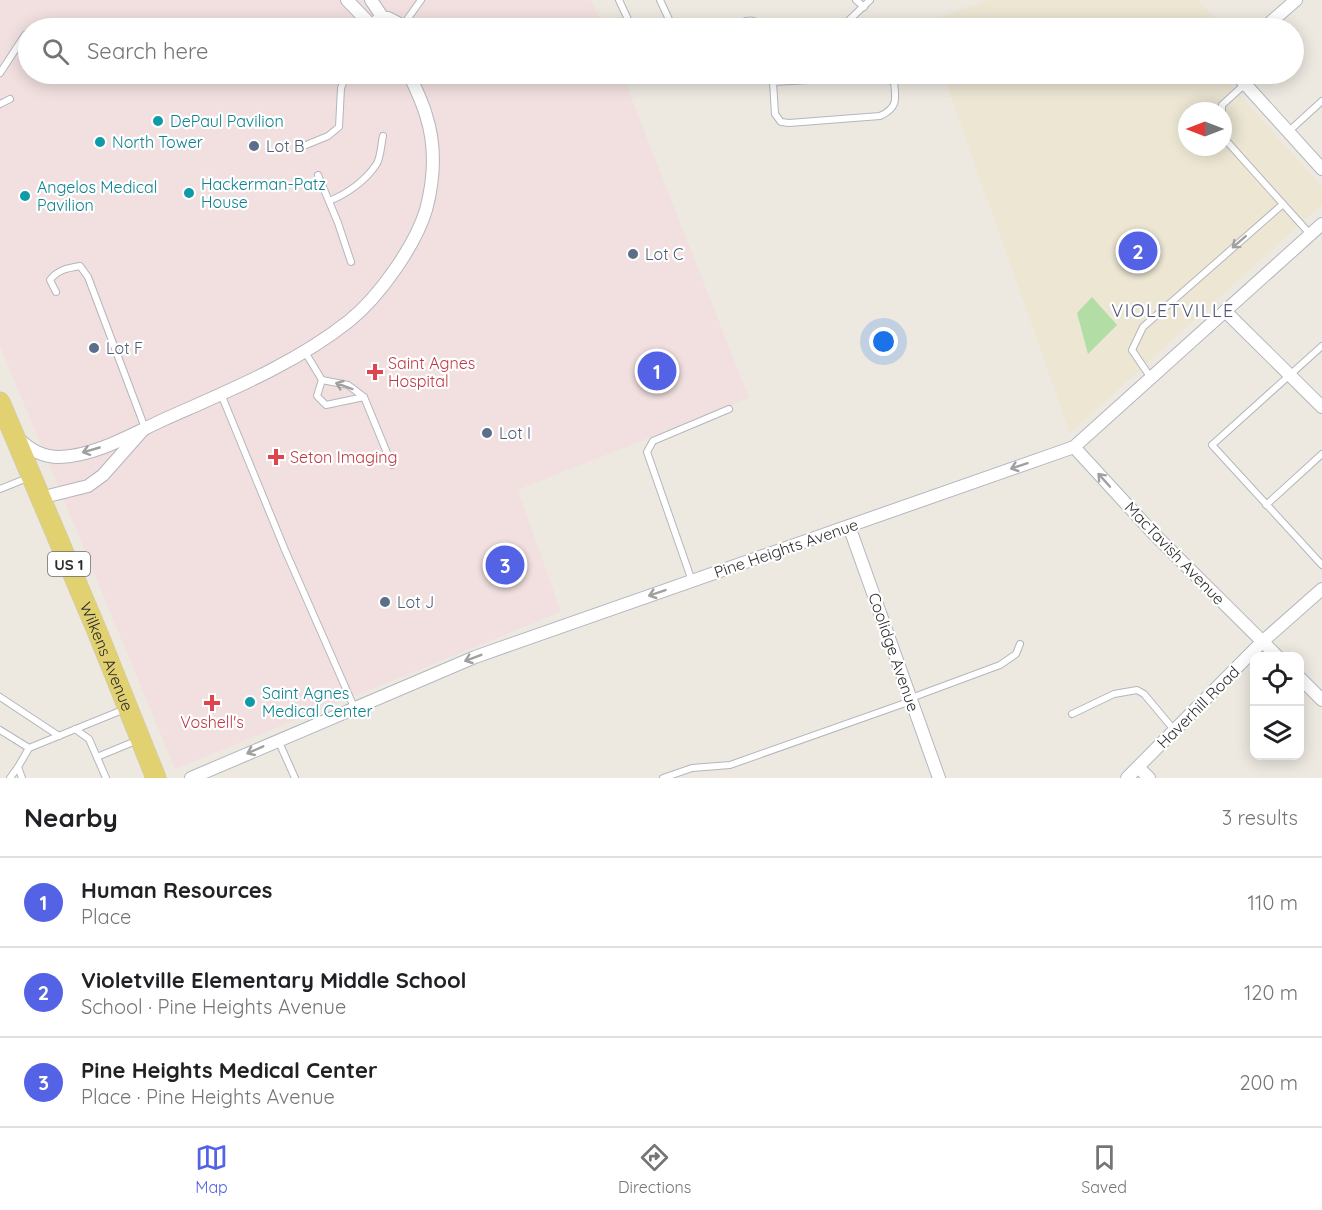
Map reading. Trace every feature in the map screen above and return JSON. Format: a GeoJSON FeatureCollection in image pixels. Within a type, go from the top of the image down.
{"type":"FeatureCollection","features":[{"type":"Feature","properties":{"kind":"main road","name":"Wilkens Avenue"},"geometry":{"type":"LineString","coordinates":[[0,402],[129,708],[156,778]]}},
{"type":"Feature","properties":{"kind":"street"},"geometry":{"type":"LineString","coordinates":[[346,0],[363,18]]}},
{"type":"Feature","properties":{"kind":"street"},"geometry":{"type":"LineString","coordinates":[[371,0],[383,18]]}},
{"type":"Feature","properties":{"kind":"street"},"geometry":{"type":"LineString","coordinates":[[1275,18],[1296,0]]}},
{"type":"Feature","properties":{"kind":"street"},"geometry":{"type":"LineString","coordinates":[[12,428],[20,440],[34,452],[56,457],[72,456],[110,444],[305,352],[350,321],[394,271],[414,238],[425,211],[432,179],[432,143],[426,115],[413,84]]}},
{"type":"Feature","properties":{"kind":"street"},"geometry":{"type":"LineString","coordinates":[[1244,85],[1322,169]]}},
{"type":"Feature","properties":{"kind":"street","name":"Pine Heights Avenue"},"geometry":{"type":"LineString","coordinates":[[191,778],[475,657],[1074,447],[1322,224]]}},
{"type":"Feature","properties":{"kind":"street"},"geometry":{"type":"LineString","coordinates":[[1225,311],[1322,407]]}},
{"type":"Feature","properties":{"kind":"street"},"geometry":{"type":"LineString","coordinates":[[40,498],[88,486],[103,475],[145,428]]}},
{"type":"Feature","properties":{"kind":"street","name":"MacTavish Avenue"},"geometry":{"type":"LineString","coordinates":[[1074,447],[1153,532],[1272,652]]}},
{"type":"Feature","properties":{"kind":"street","name":"Coolidge Avenue"},"geometry":{"type":"LineString","coordinates":[[849,526],[939,778]]}},
{"type":"Feature","properties":{"kind":"street","name":"Haverhill Road"},"geometry":{"type":"LineString","coordinates":[[1127,778],[1262,642],[1322,589]]}},
{"type":"Feature","properties":{"kind":"street"},"geometry":{"type":"LineString","coordinates":[[1304,683],[1322,700]]}},
{"type":"Feature","properties":{"kind":"street"},"geometry":{"type":"LineString","coordinates":[[1138,767],[1149,778]]}},
{"type":"Feature","properties":{"kind":"lane"},"geometry":{"type":"LineString","coordinates":[[408,18],[421,0]]}},
{"type":"Feature","properties":{"kind":"lane"},"geometry":{"type":"LineString","coordinates":[[619,0],[627,18]]}},
{"type":"Feature","properties":{"kind":"lane"},"geometry":{"type":"LineString","coordinates":[[660,0],[668,18]]}},
{"type":"Feature","properties":{"kind":"lane"},"geometry":{"type":"LineString","coordinates":[[856,0],[864,7]]}},
{"type":"Feature","properties":{"kind":"lane"},"geometry":{"type":"LineString","coordinates":[[849,18],[870,0]]}},
{"type":"Feature","properties":{"kind":"lane"},"geometry":{"type":"LineString","coordinates":[[0,73],[18,46]]}},
{"type":"Feature","properties":{"kind":"lane"},"geometry":{"type":"LineString","coordinates":[[306,145],[328,136],[339,127],[343,84]]}},
{"type":"Feature","properties":{"kind":"lane"},"geometry":{"type":"LineString","coordinates":[[773,84],[775,114],[781,122],[880,116],[889,112],[895,102],[894,84]]}},
{"type":"Feature","properties":{"kind":"lane"},"geometry":{"type":"LineString","coordinates":[[1225,102],[1244,85]]}},
{"type":"Feature","properties":{"kind":"lane"},"geometry":{"type":"LineString","coordinates":[[0,104],[10,99]]}},
{"type":"Feature","properties":{"kind":"lane"},"geometry":{"type":"LineString","coordinates":[[1288,132],[1322,101]]}},
{"type":"Feature","properties":{"kind":"lane"},"geometry":{"type":"LineString","coordinates":[[329,201],[344,195],[377,163],[383,136]]}},
{"type":"Feature","properties":{"kind":"lane"},"geometry":{"type":"LineString","coordinates":[[1232,147],[1311,234]]}},
{"type":"Feature","properties":{"kind":"lane"},"geometry":{"type":"LineString","coordinates":[[318,175],[351,262]]}},
{"type":"Feature","properties":{"kind":"lane"},"geometry":{"type":"LineString","coordinates":[[1150,378],[1132,350],[1143,327],[1283,204]]}},
{"type":"Feature","properties":{"kind":"lane"},"geometry":{"type":"LineString","coordinates":[[56,292],[50,280],[54,273],[69,267],[80,266],[87,277],[145,428]]}},
{"type":"Feature","properties":{"kind":"lane"},"geometry":{"type":"LineString","coordinates":[[1322,346],[1212,445],[1322,565]]}},
{"type":"Feature","properties":{"kind":"lane"},"geometry":{"type":"LineString","coordinates":[[305,352],[322,380],[348,385],[364,397],[392,465]]}},
{"type":"Feature","properties":{"kind":"lane"},"geometry":{"type":"LineString","coordinates":[[322,380],[317,396],[326,405],[364,397]]}},
{"type":"Feature","properties":{"kind":"lane"},"geometry":{"type":"LineString","coordinates":[[220,394],[354,707]]}},
{"type":"Feature","properties":{"kind":"lane"},"geometry":{"type":"LineString","coordinates":[[692,581],[646,452],[653,441],[729,409]]}},
{"type":"Feature","properties":{"kind":"lane"},"geometry":{"type":"LineString","coordinates":[[1266,505],[1322,454]]}},
{"type":"Feature","properties":{"kind":"lane"},"geometry":{"type":"LineString","coordinates":[[0,489],[32,476]]}},
{"type":"Feature","properties":{"kind":"lane"},"geometry":{"type":"LineString","coordinates":[[663,778],[692,768],[730,765],[911,700],[1000,665],[1016,654],[1020,644]]}},
{"type":"Feature","properties":{"kind":"lane"},"geometry":{"type":"LineString","coordinates":[[1072,714],[1114,694],[1137,690],[1144,694],[1174,730]]}},
{"type":"Feature","properties":{"kind":"lane"},"geometry":{"type":"LineString","coordinates":[[0,697],[59,736]]}},
{"type":"Feature","properties":{"kind":"lane"},"geometry":{"type":"LineString","coordinates":[[10,778],[28,748],[129,708]]}},
{"type":"Feature","properties":{"kind":"lane"},"geometry":{"type":"LineString","coordinates":[[75,729],[89,739],[106,778]]}},
{"type":"Feature","properties":{"kind":"lane"},"geometry":{"type":"LineString","coordinates":[[0,730],[28,748]]}},
{"type":"Feature","properties":{"kind":"lane"},"geometry":{"type":"LineString","coordinates":[[97,757],[141,738]]}},
{"type":"Feature","properties":{"kind":"lane"},"geometry":{"type":"LineString","coordinates":[[278,740],[295,778]]}},
{"type":"Feature","properties":{"kind":"lane"},"geometry":{"type":"LineString","coordinates":[[18,767],[22,778]]}},
{"type":"Feature","properties":{"kind":"shaded area","name":"Saint Agnes Hospital"},"geometry":{"type":"Polygon","coordinates":[[[0,0],[591,0],[599,18],[18,18],[18,84],[626,84],[749,398],[518,490],[561,612],[175,769],[0,346],[0,0]]]}},
{"type":"Feature","properties":{"kind":"shaded area"},"geometry":{"type":"Polygon","coordinates":[[[988,0],[1199,0],[1214,18],[936,18],[988,0]]]}},
{"type":"Feature","properties":{"kind":"shaded area"},"geometry":{"type":"Polygon","coordinates":[[[947,84],[1230,84],[1322,187],[1322,204],[1070,433],[947,84]]]}},
{"type":"Feature","properties":{"kind":"green space"},"geometry":{"type":"Polygon","coordinates":[[[1092,297],[1117,325],[1088,354],[1077,313],[1092,297]]]}},
{"type":"Feature","properties":{"kind":"place","name":"DePaul Pavilion"},"geometry":{"type":"Point","coordinates":[158,121]}},
{"type":"Feature","properties":{"kind":"place","name":"North Tower"},"geometry":{"type":"Point","coordinates":[100,142]}},
{"type":"Feature","properties":{"kind":"place","name":"Lot B"},"geometry":{"type":"Point","coordinates":[254,146]}},
{"type":"Feature","properties":{"kind":"place","name":"Hackerman-Patz House"},"geometry":{"type":"Point","coordinates":[189,193]}},
{"type":"Feature","properties":{"kind":"place","name":"Angelos Medical Pavilion"},"geometry":{"type":"Point","coordinates":[25,196]}},
{"type":"Feature","properties":{"kind":"place","name":"Violetville Elementary Middle School"},"geometry":{"type":"Point","coordinates":[1138,251]}},
{"type":"Feature","properties":{"kind":"place","name":"Lot C"},"geometry":{"type":"Point","coordinates":[633,254]}},
{"type":"Feature","properties":{"kind":"place","name":"Lot F"},"geometry":{"type":"Point","coordinates":[94,348]}},
{"type":"Feature","properties":{"kind":"place","name":"Human Resources"},"geometry":{"type":"Point","coordinates":[657,371]}},
{"type":"Feature","properties":{"kind":"place","name":"Saint Agnes Hospital"},"geometry":{"type":"Point","coordinates":[375,372]}},
{"type":"Feature","properties":{"kind":"place","name":"Lot I"},"geometry":{"type":"Point","coordinates":[487,433]}},
{"type":"Feature","properties":{"kind":"place","name":"Seton Imaging"},"geometry":{"type":"Point","coordinates":[276,457]}},
{"type":"Feature","properties":{"kind":"place","name":"Pine Heights Medical Center"},"geometry":{"type":"Point","coordinates":[505,565]}},
{"type":"Feature","properties":{"kind":"place","name":"Lot J"},"geometry":{"type":"Point","coordinates":[385,602]}},
{"type":"Feature","properties":{"kind":"place","name":"Saint Agnes Medical Center"},"geometry":{"type":"Point","coordinates":[250,702]}},
{"type":"Feature","properties":{"kind":"place","name":"Voshell's"},"geometry":{"type":"Point","coordinates":[212,703]}},
{"type":"Feature","properties":{"kind":"district","name":"VIOLETVILLE"},"geometry":{"type":"Point","coordinates":[1173,310]}}]}
